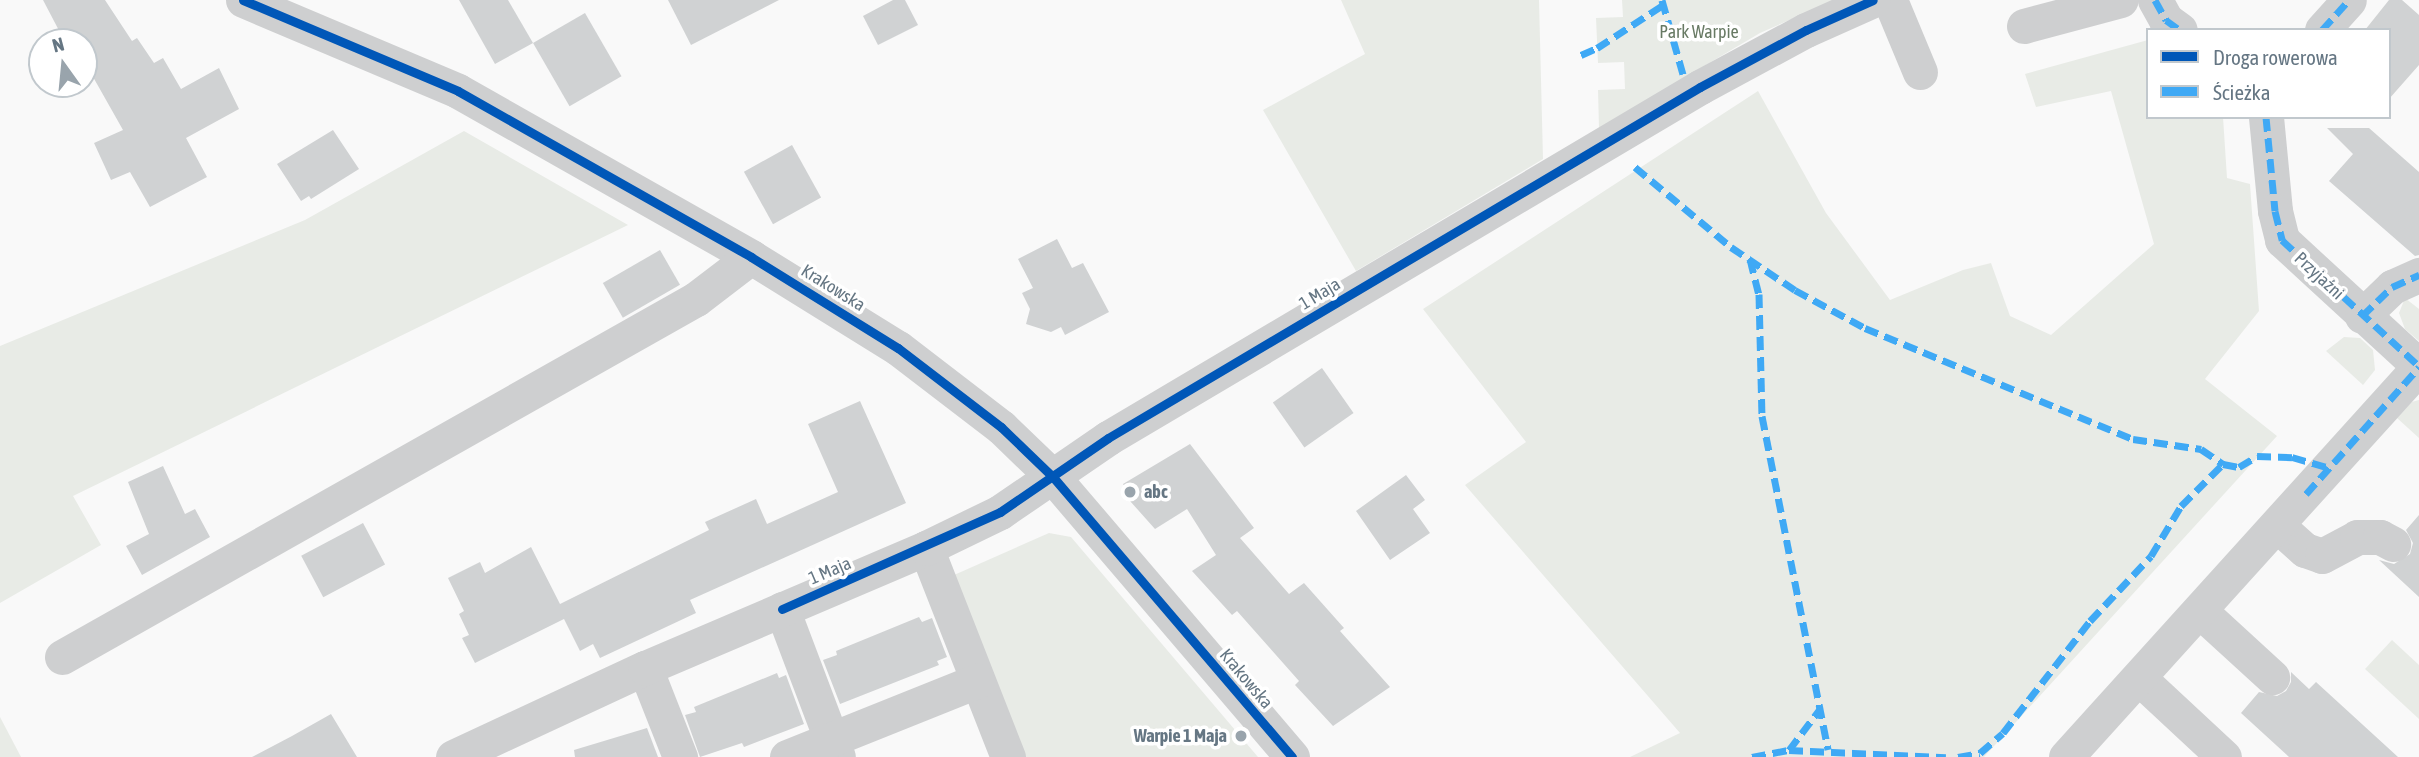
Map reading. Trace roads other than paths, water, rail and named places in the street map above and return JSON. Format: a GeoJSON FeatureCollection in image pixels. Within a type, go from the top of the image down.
{"type":"FeatureCollection","features":[{"type":"Feature","properties":{"kind":"street","name":"Krakowska"},"geometry":{"type":"LineString","coordinates":[[243,0],[458,91],[751,257],[898,348],[1001,427],[1053,477],[1292,757]]}},
{"type":"Feature","properties":{"kind":"street","name":"1 Maja"},"geometry":{"type":"LineString","coordinates":[[453,757],[519,743],[645,668],[926,548],[1000,512],[1108,438],[1700,87],[1806,30],[1873,0]]}},
{"type":"Feature","properties":{"kind":"street"},"geometry":{"type":"LineString","coordinates":[[1890,0],[1920,72]]}},
{"type":"Feature","properties":{"kind":"street"},"geometry":{"type":"LineString","coordinates":[[2024,26],[2121,0]]}},
{"type":"Feature","properties":{"kind":"street"},"geometry":{"type":"LineString","coordinates":[[2155,0],[2166,20],[2176,28]]}},
{"type":"Feature","properties":{"kind":"street"},"geometry":{"type":"LineString","coordinates":[[2324,28],[2349,0]]}},
{"type":"Feature","properties":{"kind":"street","name":"Przyjaźni"},"geometry":{"type":"LineString","coordinates":[[2266,119],[2274,211],[2282,240],[2419,366]]}},
{"type":"Feature","properties":{"kind":"street"},"geometry":{"type":"LineString","coordinates":[[62,657],[696,299],[751,257]]}},
{"type":"Feature","properties":{"kind":"street"},"geometry":{"type":"LineString","coordinates":[[2362,316],[2392,287],[2419,275]]}},
{"type":"Feature","properties":{"kind":"street"},"geometry":{"type":"LineString","coordinates":[[2066,757],[2278,526],[2419,366]]}},
{"type":"Feature","properties":{"kind":"street"},"geometry":{"type":"LineString","coordinates":[[2278,526],[2305,550],[2322,556],[2357,537],[2380,537],[2393,544]]}},
{"type":"Feature","properties":{"kind":"street"},"geometry":{"type":"LineString","coordinates":[[926,548],[1007,757]]}},
{"type":"Feature","properties":{"kind":"street"},"geometry":{"type":"LineString","coordinates":[[782,609],[835,748]]}},
{"type":"Feature","properties":{"kind":"street"},"geometry":{"type":"LineString","coordinates":[[2200,611],[2272,677]]}},
{"type":"Feature","properties":{"kind":"street"},"geometry":{"type":"LineString","coordinates":[[645,668],[680,757]]}},
{"type":"Feature","properties":{"kind":"street"},"geometry":{"type":"LineString","coordinates":[[2139,678],[2224,757]]}},
{"type":"Feature","properties":{"kind":"street"},"geometry":{"type":"LineString","coordinates":[[787,757],[835,748],[977,681]]}},
{"type":"Feature","properties":{"kind":"place","name":"abc"},"geometry":{"type":"Point","coordinates":[1130,492]}},
{"type":"Feature","properties":{"kind":"place","name":"Warpie 1 Maja"},"geometry":{"type":"Point","coordinates":[1241,736]}},
{"type":"Feature","properties":{"kind":"park label","name":"Park Warpie"},"geometry":{"type":"Point","coordinates":[1699,32]}}]}
